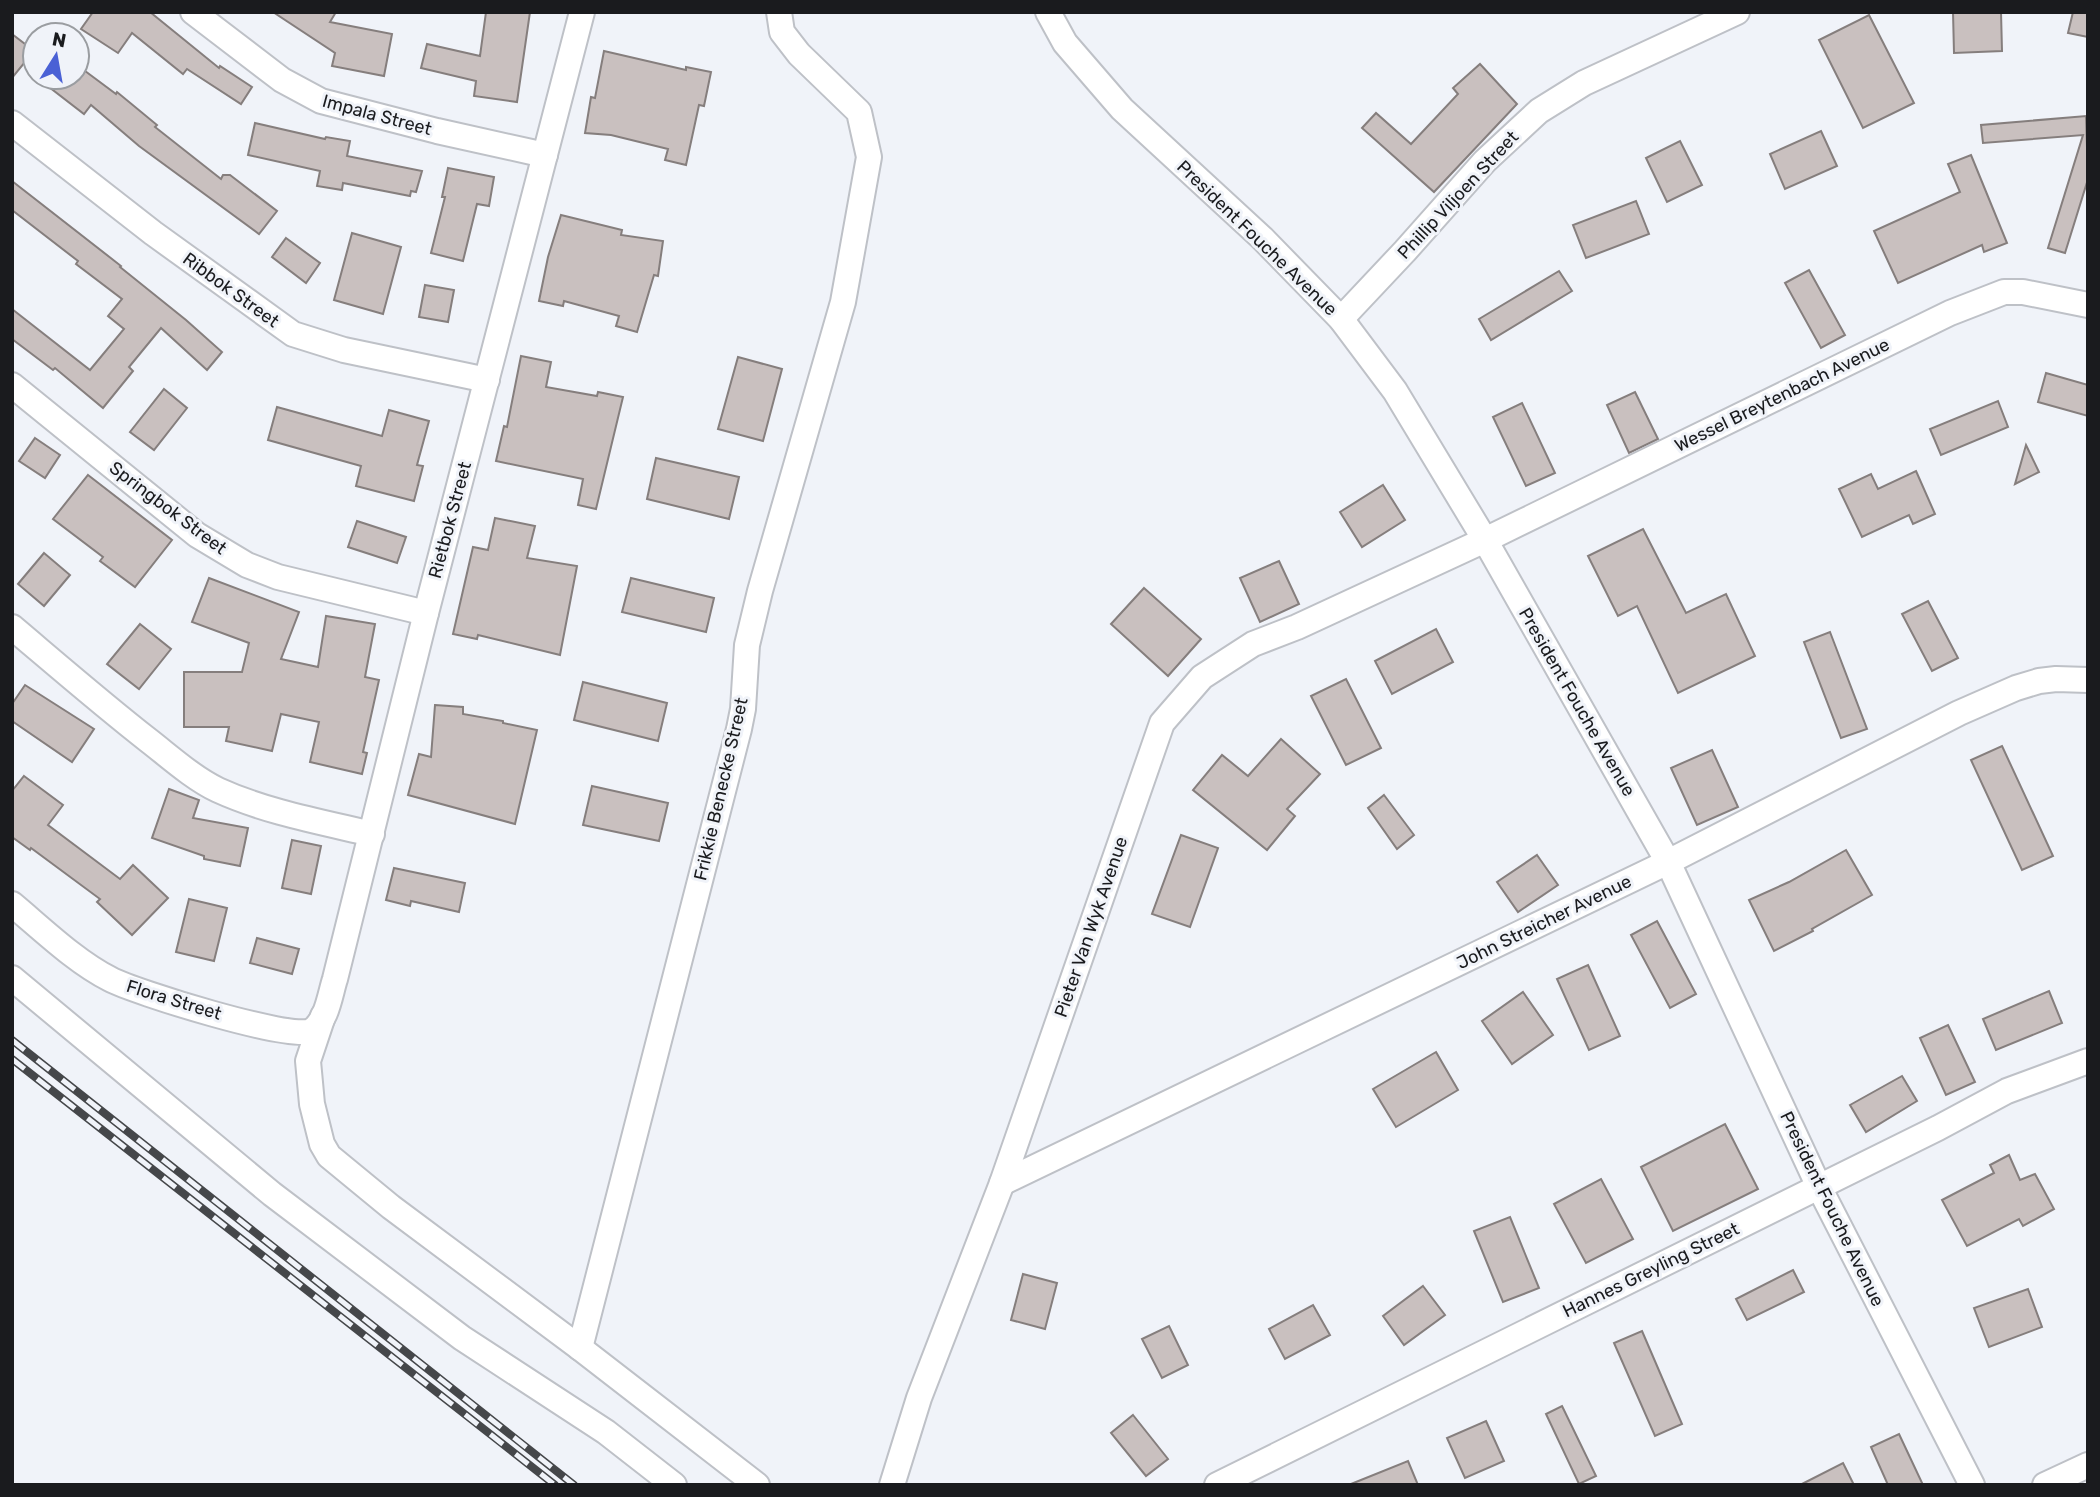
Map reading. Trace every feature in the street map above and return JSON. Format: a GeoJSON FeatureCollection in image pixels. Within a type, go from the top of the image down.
{"type":"FeatureCollection","features":[{"type":"Feature","properties":{"kind":"street","name":"Impala Street"},"geometry":{"type":"LineString","coordinates":[[193,12],[282,80],[321,102],[545,155]]}},
{"type":"Feature","properties":{"kind":"street","name":"Rietbok Street"},"geometry":{"type":"LineString","coordinates":[[582,12],[426,613],[335,979],[308,1061],[312,1104],[322,1143],[329,1156],[391,1207],[757,1485]]}},
{"type":"Feature","properties":{"kind":"street","name":"Frikkie Benecke Street"},"geometry":{"type":"LineString","coordinates":[[580,1348],[739,729],[745,689],[747,645],[760,591],[843,302],[869,157],[859,111],[799,54],[782,32],[779,12]]}},
{"type":"Feature","properties":{"kind":"street","name":"President Fouche Avenue"},"geometry":{"type":"LineString","coordinates":[[1048,12],[1065,43],[1122,109],[1262,238],[1340,319],[1395,391],[1485,540],[1668,862],[1819,1187],[1972,1485]]}},
{"type":"Feature","properties":{"kind":"street","name":"Phillip Viljoen Street"},"geometry":{"type":"LineString","coordinates":[[1340,319],[1485,161],[1539,111],[1584,83],[1737,12]]}},
{"type":"Feature","properties":{"kind":"street","name":"Ribbok Street"},"geometry":{"type":"LineString","coordinates":[[12,123],[153,233],[293,334],[344,350],[487,380]]}},
{"type":"Feature","properties":{"kind":"street","name":"Wessel Breytenbach Avenue"},"geometry":{"type":"LineString","coordinates":[[1485,540],[1951,313],[1987,298],[2004,292],[2023,292],[2088,305]]}},
{"type":"Feature","properties":{"kind":"street","name":"Springbok Street"},"geometry":{"type":"LineString","coordinates":[[12,385],[197,535],[247,565],[278,577],[426,613]]}},
{"type":"Feature","properties":{"kind":"street","name":"Pieter Van Wyk Avenue"},"geometry":{"type":"LineString","coordinates":[[892,1485],[919,1398],[1002,1183],[1162,723],[1202,677],[1253,644],[1297,627],[1485,540]]}},
{"type":"Feature","properties":{"kind":"street"},"geometry":{"type":"LineString","coordinates":[[12,626],[172,760],[215,788],[242,800],[292,815],[372,834]]}},
{"type":"Feature","properties":{"kind":"street","name":"John Streicher Avenue"},"geometry":{"type":"LineString","coordinates":[[1002,1183],[1668,862],[1959,713],[2016,688],[2056,678],[2088,680]]}},
{"type":"Feature","properties":{"kind":"street","name":"Flora Street"},"geometry":{"type":"LineString","coordinates":[[12,904],[88,965],[132,989],[222,1016],[286,1031],[311,1031],[319,1021]]}},
{"type":"Feature","properties":{"kind":"street"},"geometry":{"type":"LineString","coordinates":[[12,978],[272,1194],[462,1338],[606,1432],[674,1485]]}},
{"type":"Feature","properties":{"kind":"street","name":"Hannes Greyling Street"},"geometry":{"type":"LineString","coordinates":[[1217,1485],[2007,1091],[2088,1060]]}},
{"type":"Feature","properties":{"kind":"street"},"geometry":{"type":"LineString","coordinates":[[2045,1485],[2088,1465]]}},
{"type":"Feature","properties":{"kind":"building"},"geometry":{"type":"Polygon","coordinates":[[[93,12],[150,12],[219,68],[220,66],[252,87],[241,104],[187,69],[183,74],[132,33],[118,53],[91,35],[91,21],[87,21],[93,12]]]}},
{"type":"Feature","properties":{"kind":"building"},"geometry":{"type":"Polygon","coordinates":[[[273,12],[336,12],[330,22],[392,34],[384,76],[332,66],[335,53],[273,12]]]}},
{"type":"Feature","properties":{"kind":"building"},"geometry":{"type":"Polygon","coordinates":[[[486,12],[530,12],[517,102],[474,96],[476,81],[421,68],[427,44],[480,56],[486,12]]]}},
{"type":"Feature","properties":{"kind":"building"},"geometry":{"type":"Polygon","coordinates":[[[1953,12],[2001,12],[2002,51],[1954,53],[1953,12]]]}},
{"type":"Feature","properties":{"kind":"building"},"geometry":{"type":"Polygon","coordinates":[[[2073,12],[2088,12],[2088,37],[2068,33],[2073,12]]]}},
{"type":"Feature","properties":{"kind":"building"},"geometry":{"type":"Polygon","coordinates":[[[1869,15],[1914,103],[1863,128],[1819,40],[1869,15]]]}},
{"type":"Feature","properties":{"kind":"building"},"geometry":{"type":"Polygon","coordinates":[[[12,34],[21,41],[21,67],[12,78],[12,34]]]}},
{"type":"Feature","properties":{"kind":"building"},"geometry":{"type":"Polygon","coordinates":[[[604,51],[686,70],[686,67],[711,72],[704,106],[699,105],[686,165],[665,160],[668,149],[611,135],[585,133],[591,97],[595,98],[604,51]]]}},
{"type":"Feature","properties":{"kind":"building"},"geometry":{"type":"Polygon","coordinates":[[[1480,64],[1517,104],[1434,192],[1362,128],[1376,113],[1411,144],[1458,94],[1453,88],[1480,64]]]}},
{"type":"Feature","properties":{"kind":"building"},"geometry":{"type":"Polygon","coordinates":[[[91,75],[116,94],[117,92],[157,125],[155,127],[221,179],[223,175],[230,175],[277,211],[259,234],[139,146],[91,105],[84,114],[54,91],[91,91],[91,75]]]}},
{"type":"Feature","properties":{"kind":"building"},"geometry":{"type":"Polygon","coordinates":[[[2086,116],[2088,179],[2065,253],[2048,248],[2083,135],[1983,143],[1981,125],[2086,116]]]}},
{"type":"Feature","properties":{"kind":"building"},"geometry":{"type":"Polygon","coordinates":[[[255,123],[325,139],[350,141],[347,156],[422,171],[416,192],[411,191],[410,196],[343,183],[342,190],[317,186],[320,171],[248,155],[255,123]]]}},
{"type":"Feature","properties":{"kind":"building"},"geometry":{"type":"Polygon","coordinates":[[[1821,131],[1837,166],[1785,189],[1770,154],[1821,131]]]}},
{"type":"Feature","properties":{"kind":"building"},"geometry":{"type":"Polygon","coordinates":[[[1680,141],[1702,185],[1667,202],[1646,158],[1680,141]]]}},
{"type":"Feature","properties":{"kind":"building"},"geometry":{"type":"Polygon","coordinates":[[[1971,155],[2007,243],[1984,252],[1982,245],[1898,283],[1874,231],[1960,192],[1948,164],[1971,155]]]}},
{"type":"Feature","properties":{"kind":"building"},"geometry":{"type":"Polygon","coordinates":[[[448,168],[494,177],[489,206],[477,204],[463,261],[431,253],[445,197],[442,197],[448,168]]]}},
{"type":"Feature","properties":{"kind":"building"},"geometry":{"type":"Polygon","coordinates":[[[12,181],[121,266],[222,352],[207,370],[161,328],[129,367],[133,371],[103,408],[55,368],[53,370],[12,339],[12,309],[90,370],[124,329],[108,316],[122,299],[12,210],[12,181]]]}},
{"type":"Feature","properties":{"kind":"building"},"geometry":{"type":"Polygon","coordinates":[[[1636,201],[1649,234],[1586,258],[1573,225],[1636,201]]]}},
{"type":"Feature","properties":{"kind":"building"},"geometry":{"type":"Polygon","coordinates":[[[561,215],[622,230],[621,235],[663,241],[658,276],[654,275],[637,332],[616,326],[619,316],[564,301],[563,306],[539,301],[548,257],[561,215]]]}},
{"type":"Feature","properties":{"kind":"building"},"geometry":{"type":"Polygon","coordinates":[[[352,233],[401,247],[383,314],[334,300],[352,233]]]}},
{"type":"Feature","properties":{"kind":"building"},"geometry":{"type":"Polygon","coordinates":[[[286,238],[320,263],[306,283],[272,257],[286,238]]]}},
{"type":"Feature","properties":{"kind":"building"},"geometry":{"type":"Polygon","coordinates":[[[1809,270],[1845,335],[1821,348],[1785,283],[1809,270]]]}},
{"type":"Feature","properties":{"kind":"building"},"geometry":{"type":"Polygon","coordinates":[[[1559,271],[1572,291],[1491,340],[1479,319],[1559,271]]]}},
{"type":"Feature","properties":{"kind":"building"},"geometry":{"type":"Polygon","coordinates":[[[425,285],[454,290],[448,322],[419,317],[425,285]]]}},
{"type":"Feature","properties":{"kind":"building"},"geometry":{"type":"Polygon","coordinates":[[[521,356],[551,362],[546,387],[597,396],[598,392],[623,397],[596,509],[578,505],[583,479],[496,461],[504,426],[507,427],[521,356]]]}},
{"type":"Feature","properties":{"kind":"building"},"geometry":{"type":"Polygon","coordinates":[[[738,357],[782,369],[763,441],[718,429],[738,357]]]}},
{"type":"Feature","properties":{"kind":"building"},"geometry":{"type":"Polygon","coordinates":[[[2046,373],[2088,385],[2088,416],[2038,402],[2046,373]]]}},
{"type":"Feature","properties":{"kind":"building"},"geometry":{"type":"Polygon","coordinates":[[[164,389],[187,408],[154,450],[130,432],[164,389]]]}},
{"type":"Feature","properties":{"kind":"building"},"geometry":{"type":"Polygon","coordinates":[[[1635,392],[1658,439],[1629,453],[1607,405],[1635,392]]]}},
{"type":"Feature","properties":{"kind":"building"},"geometry":{"type":"Polygon","coordinates":[[[1998,401],[2008,427],[1941,455],[1930,429],[1998,401]]]}},
{"type":"Feature","properties":{"kind":"building"},"geometry":{"type":"Polygon","coordinates":[[[1522,403],[1555,473],[1526,486],[1493,417],[1522,403]]]}},
{"type":"Feature","properties":{"kind":"building"},"geometry":{"type":"Polygon","coordinates":[[[277,407],[382,436],[389,410],[429,421],[417,465],[423,466],[414,501],[356,486],[361,466],[268,440],[277,407]]]}},
{"type":"Feature","properties":{"kind":"building"},"geometry":{"type":"Polygon","coordinates":[[[35,438],[60,455],[45,478],[19,461],[35,438]]]}},
{"type":"Feature","properties":{"kind":"building"},"geometry":{"type":"Polygon","coordinates":[[[2026,445],[2039,472],[2015,484],[2026,445]]]}},
{"type":"Feature","properties":{"kind":"building"},"geometry":{"type":"Polygon","coordinates":[[[656,458],[739,477],[729,519],[647,499],[656,458]]]}},
{"type":"Feature","properties":{"kind":"building"},"geometry":{"type":"Polygon","coordinates":[[[1916,471],[1935,514],[1913,524],[1909,515],[1862,537],[1839,489],[1871,474],[1878,489],[1916,471]]]}},
{"type":"Feature","properties":{"kind":"building"},"geometry":{"type":"Polygon","coordinates":[[[88,475],[172,540],[135,587],[100,561],[103,557],[53,519],[88,475]]]}},
{"type":"Feature","properties":{"kind":"building"},"geometry":{"type":"Polygon","coordinates":[[[1383,485],[1405,520],[1362,547],[1340,512],[1383,485]]]}},
{"type":"Feature","properties":{"kind":"building"},"geometry":{"type":"Polygon","coordinates":[[[495,518],[535,526],[527,558],[577,566],[560,655],[478,635],[477,639],[453,634],[473,547],[488,550],[495,518]]]}},
{"type":"Feature","properties":{"kind":"building"},"geometry":{"type":"Polygon","coordinates":[[[357,521],[406,537],[397,563],[348,547],[357,521]]]}},
{"type":"Feature","properties":{"kind":"building"},"geometry":{"type":"Polygon","coordinates":[[[1643,529],[1686,613],[1726,594],[1755,656],[1678,693],[1637,606],[1618,616],[1588,556],[1643,529]]]}},
{"type":"Feature","properties":{"kind":"building"},"geometry":{"type":"Polygon","coordinates":[[[44,553],[70,575],[44,606],[18,584],[44,553]]]}},
{"type":"Feature","properties":{"kind":"building"},"geometry":{"type":"Polygon","coordinates":[[[1279,561],[1299,604],[1260,622],[1240,578],[1279,561]]]}},
{"type":"Feature","properties":{"kind":"building"},"geometry":{"type":"Polygon","coordinates":[[[209,578],[299,612],[281,659],[318,667],[326,616],[375,624],[365,677],[379,680],[363,752],[367,753],[362,774],[310,762],[319,722],[281,714],[272,751],[226,741],[229,727],[184,727],[184,672],[242,672],[249,643],[192,622],[209,578]]]}},
{"type":"Feature","properties":{"kind":"building"},"geometry":{"type":"Polygon","coordinates":[[[631,578],[714,598],[706,632],[622,612],[631,578]]]}},
{"type":"Feature","properties":{"kind":"building"},"geometry":{"type":"Polygon","coordinates":[[[1144,588],[1201,639],[1168,676],[1111,624],[1144,588]]]}},
{"type":"Feature","properties":{"kind":"building"},"geometry":{"type":"Polygon","coordinates":[[[1928,601],[1958,658],[1932,671],[1902,614],[1928,601]]]}},
{"type":"Feature","properties":{"kind":"building"},"geometry":{"type":"Polygon","coordinates":[[[140,624],[171,649],[139,689],[107,664],[140,624]]]}},
{"type":"Feature","properties":{"kind":"building"},"geometry":{"type":"Polygon","coordinates":[[[1436,629],[1453,662],[1392,694],[1375,661],[1436,629]]]}},
{"type":"Feature","properties":{"kind":"building"},"geometry":{"type":"Polygon","coordinates":[[[1830,632],[1867,729],[1841,738],[1804,642],[1830,632]]]}},
{"type":"Feature","properties":{"kind":"building"},"geometry":{"type":"Polygon","coordinates":[[[1346,679],[1381,748],[1346,765],[1311,696],[1346,679]]]}},
{"type":"Feature","properties":{"kind":"building"},"geometry":{"type":"Polygon","coordinates":[[[583,682],[667,703],[658,741],[574,720],[583,682]]]}},
{"type":"Feature","properties":{"kind":"building"},"geometry":{"type":"Polygon","coordinates":[[[25,685],[94,729],[72,762],[12,721],[12,704],[25,685]]]}},
{"type":"Feature","properties":{"kind":"building"},"geometry":{"type":"Polygon","coordinates":[[[435,705],[463,707],[463,714],[537,730],[515,824],[408,795],[419,754],[431,757],[435,705]]]}},
{"type":"Feature","properties":{"kind":"building"},"geometry":{"type":"Polygon","coordinates":[[[1281,739],[1320,774],[1287,809],[1295,816],[1267,850],[1193,790],[1222,755],[1248,776],[1281,739]]]}},
{"type":"Feature","properties":{"kind":"building"},"geometry":{"type":"Polygon","coordinates":[[[2002,746],[2053,856],[2022,870],[1971,760],[2002,746]]]}},
{"type":"Feature","properties":{"kind":"building"},"geometry":{"type":"Polygon","coordinates":[[[1712,750],[1738,807],[1697,825],[1671,768],[1712,750]]]}},
{"type":"Feature","properties":{"kind":"building"},"geometry":{"type":"Polygon","coordinates":[[[24,776],[63,805],[48,825],[120,879],[133,865],[168,898],[132,935],[97,902],[100,899],[12,837],[12,791],[24,776]]]}},
{"type":"Feature","properties":{"kind":"building"},"geometry":{"type":"Polygon","coordinates":[[[592,786],[668,803],[659,841],[583,825],[592,786]]]}},
{"type":"Feature","properties":{"kind":"building"},"geometry":{"type":"Polygon","coordinates":[[[169,789],[199,800],[193,818],[248,828],[240,866],[204,859],[204,856],[152,838],[169,789]]]}},
{"type":"Feature","properties":{"kind":"building"},"geometry":{"type":"Polygon","coordinates":[[[1384,795],[1414,835],[1397,849],[1368,808],[1384,795]]]}},
{"type":"Feature","properties":{"kind":"building"},"geometry":{"type":"Polygon","coordinates":[[[1181,835],[1218,848],[1190,927],[1152,914],[1181,835]]]}},
{"type":"Feature","properties":{"kind":"building"},"geometry":{"type":"Polygon","coordinates":[[[292,840],[321,846],[311,894],[282,888],[292,840]]]}},
{"type":"Feature","properties":{"kind":"building"},"geometry":{"type":"Polygon","coordinates":[[[1846,850],[1872,895],[1774,951],[1749,900],[1789,882],[1846,850]]]}},
{"type":"Feature","properties":{"kind":"building"},"geometry":{"type":"Polygon","coordinates":[[[1537,855],[1558,885],[1518,912],[1497,882],[1537,855]]]}},
{"type":"Feature","properties":{"kind":"building"},"geometry":{"type":"Polygon","coordinates":[[[394,868],[465,883],[459,912],[411,901],[410,906],[386,900],[394,868]]]}},
{"type":"Feature","properties":{"kind":"building"},"geometry":{"type":"Polygon","coordinates":[[[189,899],[227,908],[214,961],[176,952],[189,899]]]}},
{"type":"Feature","properties":{"kind":"building"},"geometry":{"type":"Polygon","coordinates":[[[1657,921],[1696,994],[1670,1008],[1631,935],[1657,921]]]}},
{"type":"Feature","properties":{"kind":"building"},"geometry":{"type":"Polygon","coordinates":[[[257,938],[299,949],[292,974],[250,963],[257,938]]]}},
{"type":"Feature","properties":{"kind":"building"},"geometry":{"type":"Polygon","coordinates":[[[1588,965],[1620,1036],[1589,1050],[1557,979],[1588,965]]]}},
{"type":"Feature","properties":{"kind":"building"},"geometry":{"type":"Polygon","coordinates":[[[2049,991],[2062,1023],[1996,1050],[1983,1019],[2049,991]]]}},
{"type":"Feature","properties":{"kind":"building"},"geometry":{"type":"Polygon","coordinates":[[[1523,992],[1553,1035],[1512,1064],[1482,1021],[1523,992]]]}},
{"type":"Feature","properties":{"kind":"building"},"geometry":{"type":"Polygon","coordinates":[[[1948,1025],[1975,1082],[1946,1095],[1920,1038],[1948,1025]]]}},
{"type":"Feature","properties":{"kind":"building"},"geometry":{"type":"Polygon","coordinates":[[[1436,1052],[1458,1090],[1396,1127],[1373,1089],[1436,1052]]]}},
{"type":"Feature","properties":{"kind":"building"},"geometry":{"type":"Polygon","coordinates":[[[1902,1076],[1917,1101],[1866,1132],[1850,1105],[1902,1076]]]}},
{"type":"Feature","properties":{"kind":"building"},"geometry":{"type":"Polygon","coordinates":[[[1725,1124],[1758,1189],[1673,1231],[1641,1167],[1725,1124]]]}},
{"type":"Feature","properties":{"kind":"building"},"geometry":{"type":"Polygon","coordinates":[[[2009,1155],[2020,1180],[2035,1174],[2054,1209],[2023,1226],[2019,1219],[1967,1246],[1942,1200],[1994,1173],[1990,1165],[2009,1155]]]}},
{"type":"Feature","properties":{"kind":"building"},"geometry":{"type":"Polygon","coordinates":[[[1601,1179],[1633,1239],[1586,1263],[1554,1204],[1601,1179]]]}},
{"type":"Feature","properties":{"kind":"building"},"geometry":{"type":"Polygon","coordinates":[[[1510,1217],[1539,1288],[1503,1302],[1474,1231],[1510,1217]]]}},
{"type":"Feature","properties":{"kind":"building"},"geometry":{"type":"Polygon","coordinates":[[[1793,1270],[1804,1292],[1747,1320],[1736,1299],[1793,1270]]]}},
{"type":"Feature","properties":{"kind":"building"},"geometry":{"type":"Polygon","coordinates":[[[1023,1274],[1057,1283],[1045,1329],[1011,1320],[1023,1274]]]}},
{"type":"Feature","properties":{"kind":"building"},"geometry":{"type":"Polygon","coordinates":[[[1423,1286],[1445,1315],[1404,1345],[1383,1316],[1423,1286]]]}},
{"type":"Feature","properties":{"kind":"building"},"geometry":{"type":"Polygon","coordinates":[[[2028,1289],[2042,1327],[1989,1347],[1974,1308],[2028,1289]]]}},
{"type":"Feature","properties":{"kind":"building"},"geometry":{"type":"Polygon","coordinates":[[[1313,1305],[1330,1335],[1285,1359],[1269,1329],[1313,1305]]]}},
{"type":"Feature","properties":{"kind":"building"},"geometry":{"type":"Polygon","coordinates":[[[1169,1326],[1188,1365],[1162,1378],[1142,1339],[1169,1326]]]}},
{"type":"Feature","properties":{"kind":"building"},"geometry":{"type":"Polygon","coordinates":[[[1642,1331],[1682,1424],[1655,1436],[1614,1343],[1642,1331]]]}},
{"type":"Feature","properties":{"kind":"building"},"geometry":{"type":"Polygon","coordinates":[[[1562,1406],[1596,1476],[1579,1484],[1546,1414],[1562,1406]]]}},
{"type":"Feature","properties":{"kind":"building"},"geometry":{"type":"Polygon","coordinates":[[[1133,1415],[1168,1459],[1146,1476],[1111,1433],[1133,1415]]]}},
{"type":"Feature","properties":{"kind":"building"},"geometry":{"type":"Polygon","coordinates":[[[1486,1421],[1504,1461],[1465,1478],[1447,1438],[1486,1421]]]}},
{"type":"Feature","properties":{"kind":"building"},"geometry":{"type":"Polygon","coordinates":[[[1899,1434],[1923,1485],[1888,1485],[1871,1447],[1899,1434]]]}},
{"type":"Feature","properties":{"kind":"building"},"geometry":{"type":"Polygon","coordinates":[[[1408,1461],[1418,1485],[1351,1485],[1351,1484],[1408,1461]]]}},
{"type":"Feature","properties":{"kind":"building"},"geometry":{"type":"Polygon","coordinates":[[[1843,1463],[1854,1485],[1800,1485],[1843,1463]]]}},
{"type":"Feature","properties":{"kind":"railway"},"geometry":{"type":"LineString","coordinates":[[12,1040],[574,1485]]}},
{"type":"Feature","properties":{"kind":"railway"},"geometry":{"type":"LineString","coordinates":[[12,1059],[555,1485]]}}]}
